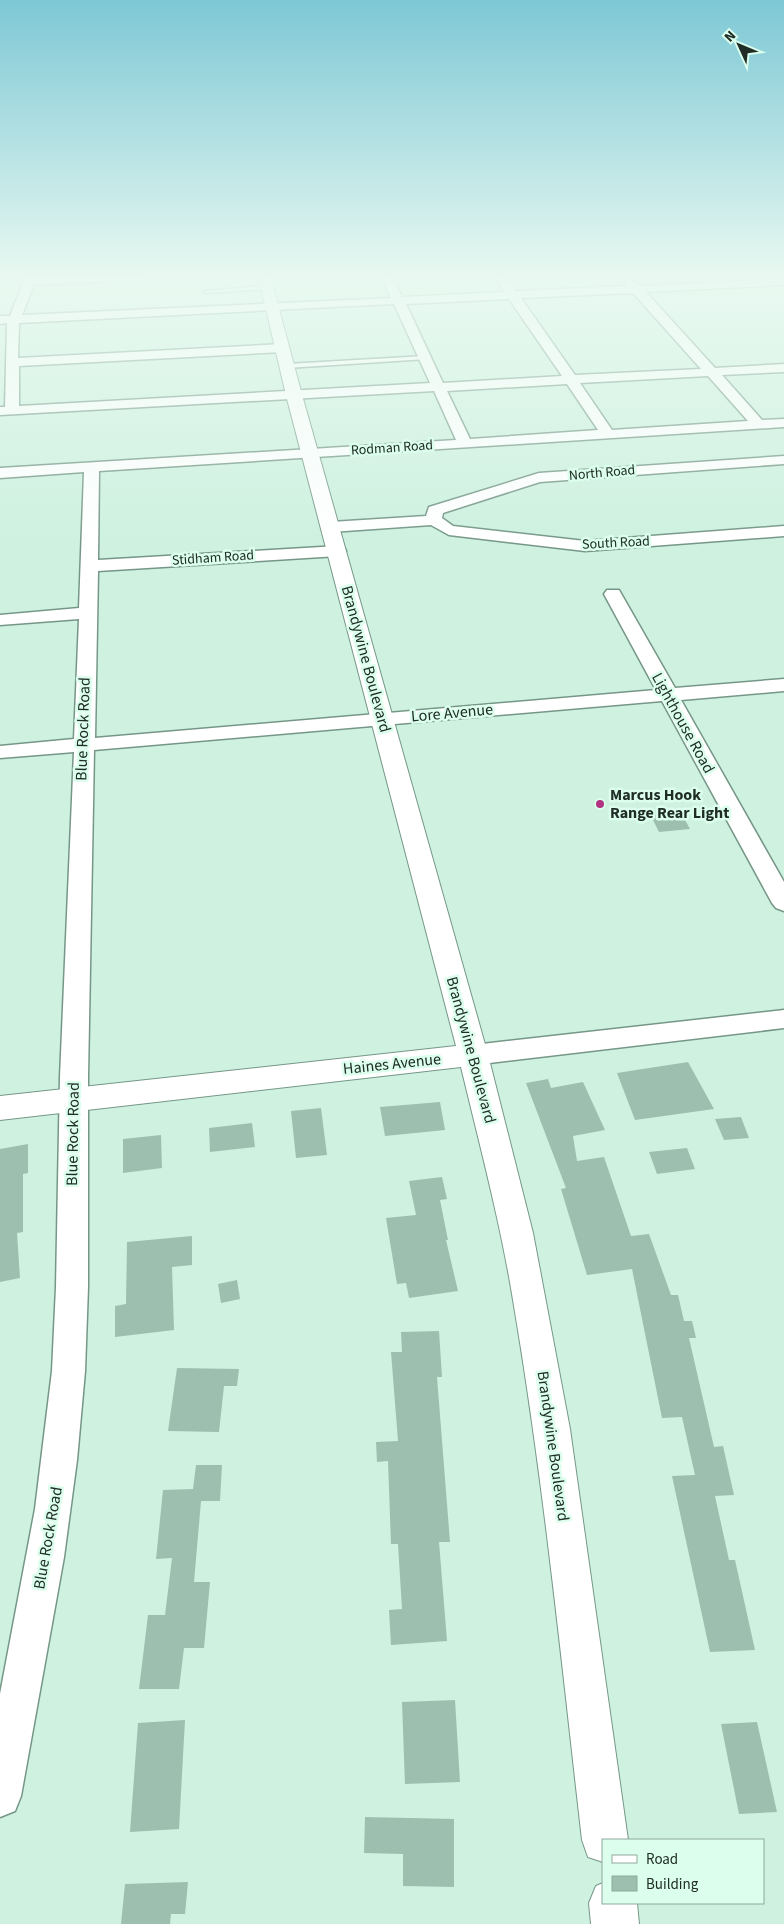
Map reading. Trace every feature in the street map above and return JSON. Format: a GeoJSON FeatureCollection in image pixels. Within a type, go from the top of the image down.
{"type":"FeatureCollection","features":[{"type":"Feature","properties":{"kind":"street"},"geometry":{"type":"LineString","coordinates":[[13,365],[6,410],[784,368]]}},
{"type":"Feature","properties":{"kind":"street","name":"Brandywine Boulevard"},"geometry":{"type":"LineString","coordinates":[[287,365],[473,1055],[520,1254],[545,1385],[605,1839]]}},
{"type":"Feature","properties":{"kind":"street"},"geometry":{"type":"LineString","coordinates":[[428,365],[465,443]]}},
{"type":"Feature","properties":{"kind":"street"},"geometry":{"type":"LineString","coordinates":[[560,365],[608,434]]}},
{"type":"Feature","properties":{"kind":"street"},"geometry":{"type":"LineString","coordinates":[[704,365],[759,425]]}},
{"type":"Feature","properties":{"kind":"street","name":"Rodman Road"},"geometry":{"type":"LineString","coordinates":[[0,473],[784,423]]}},
{"type":"Feature","properties":{"kind":"street","name":"North Road"},"geometry":{"type":"LineString","coordinates":[[434,520],[435,510],[539,478],[784,460]]}},
{"type":"Feature","properties":{"kind":"street","name":"Blue Rock Road"},"geometry":{"type":"LineString","coordinates":[[0,1796],[59,1478],[69,1352],[83,744],[92,467]]}},
{"type":"Feature","properties":{"kind":"street"},"geometry":{"type":"LineString","coordinates":[[331,527],[434,520]]}},
{"type":"Feature","properties":{"kind":"street","name":"South Road"},"geometry":{"type":"LineString","coordinates":[[434,520],[449,530],[585,546],[784,532]]}},
{"type":"Feature","properties":{"kind":"street","name":"Stidham Road"},"geometry":{"type":"LineString","coordinates":[[89,566],[338,550]]}},
{"type":"Feature","properties":{"kind":"street","name":"Lighthouse Road"},"geometry":{"type":"LineString","coordinates":[[613,594],[784,903]]}},
{"type":"Feature","properties":{"kind":"street"},"geometry":{"type":"LineString","coordinates":[[0,620],[87,613]]}},
{"type":"Feature","properties":{"kind":"street","name":"Lore Avenue"},"geometry":{"type":"LineString","coordinates":[[0,752],[784,685]]}},
{"type":"Feature","properties":{"kind":"street","name":"Haines Avenue"},"geometry":{"type":"LineString","coordinates":[[0,1108],[784,1019]]}},
{"type":"Feature","properties":{"kind":"street"},"geometry":{"type":"LineString","coordinates":[[613,1904],[615,1924]]}},
{"type":"Feature","properties":{"kind":"building"},"geometry":{"type":"Polygon","coordinates":[[[679,809],[690,829],[659,832],[649,812],[679,809]]]}},
{"type":"Feature","properties":{"kind":"building"},"geometry":{"type":"Polygon","coordinates":[[[688,1062],[714,1109],[635,1120],[617,1073],[688,1062]]]}},
{"type":"Feature","properties":{"kind":"building"},"geometry":{"type":"Polygon","coordinates":[[[548,1079],[551,1088],[583,1082],[605,1130],[573,1136],[577,1161],[604,1157],[631,1236],[649,1234],[671,1295],[678,1295],[684,1321],[692,1321],[696,1338],[689,1338],[714,1447],[723,1446],[734,1495],[715,1496],[729,1560],[735,1560],[755,1650],[710,1652],[672,1476],[695,1475],[682,1417],[662,1418],[632,1269],[587,1275],[561,1189],[566,1188],[526,1083],[548,1079]]]}},
{"type":"Feature","properties":{"kind":"building"},"geometry":{"type":"Polygon","coordinates":[[[440,1102],[445,1130],[385,1136],[380,1107],[440,1102]]]}},
{"type":"Feature","properties":{"kind":"building"},"geometry":{"type":"Polygon","coordinates":[[[321,1108],[327,1155],[296,1158],[291,1111],[321,1108]]]}},
{"type":"Feature","properties":{"kind":"building"},"geometry":{"type":"Polygon","coordinates":[[[741,1117],[749,1138],[724,1140],[715,1119],[741,1117]]]}},
{"type":"Feature","properties":{"kind":"building"},"geometry":{"type":"Polygon","coordinates":[[[252,1123],[255,1147],[210,1152],[209,1128],[252,1123]]]}},
{"type":"Feature","properties":{"kind":"building"},"geometry":{"type":"Polygon","coordinates":[[[161,1135],[162,1168],[123,1173],[123,1139],[161,1135]]]}},
{"type":"Feature","properties":{"kind":"building"},"geometry":{"type":"Polygon","coordinates":[[[28,1144],[28,1173],[23,1174],[23,1232],[17,1233],[20,1278],[0,1282],[0,1149],[28,1144]]]}},
{"type":"Feature","properties":{"kind":"building"},"geometry":{"type":"Polygon","coordinates":[[[687,1148],[695,1169],[657,1174],[649,1152],[687,1148]]]}},
{"type":"Feature","properties":{"kind":"building"},"geometry":{"type":"Polygon","coordinates":[[[442,1177],[447,1199],[440,1200],[448,1240],[446,1240],[458,1291],[409,1298],[406,1283],[397,1284],[386,1218],[416,1215],[409,1181],[442,1177]]]}},
{"type":"Feature","properties":{"kind":"building"},"geometry":{"type":"Polygon","coordinates":[[[192,1236],[192,1265],[172,1267],[174,1330],[115,1337],[115,1306],[126,1304],[127,1242],[192,1236]]]}},
{"type":"Feature","properties":{"kind":"building"},"geometry":{"type":"Polygon","coordinates":[[[237,1280],[240,1299],[221,1303],[218,1284],[237,1280]]]}},
{"type":"Feature","properties":{"kind":"building"},"geometry":{"type":"Polygon","coordinates":[[[439,1331],[442,1377],[437,1377],[450,1542],[439,1542],[447,1641],[391,1645],[389,1610],[402,1609],[398,1544],[391,1544],[388,1461],[377,1462],[376,1442],[398,1441],[391,1352],[402,1352],[401,1332],[439,1331]]]}},
{"type":"Feature","properties":{"kind":"building"},"geometry":{"type":"Polygon","coordinates":[[[177,1368],[239,1369],[237,1386],[224,1386],[219,1432],[168,1431],[177,1368]]]}},
{"type":"Feature","properties":{"kind":"building"},"geometry":{"type":"Polygon","coordinates":[[[196,1465],[222,1465],[220,1501],[201,1501],[194,1582],[210,1582],[204,1648],[184,1648],[179,1689],[139,1689],[148,1615],[165,1615],[172,1558],[156,1559],[163,1490],[193,1489],[196,1465]]]}},
{"type":"Feature","properties":{"kind":"building"},"geometry":{"type":"Polygon","coordinates":[[[455,1700],[460,1782],[405,1784],[402,1702],[455,1700]]]}},
{"type":"Feature","properties":{"kind":"building"},"geometry":{"type":"Polygon","coordinates":[[[185,1720],[179,1829],[130,1832],[138,1723],[185,1720]]]}},
{"type":"Feature","properties":{"kind":"building"},"geometry":{"type":"Polygon","coordinates":[[[757,1722],[777,1812],[739,1814],[721,1724],[757,1722]]]}},
{"type":"Feature","properties":{"kind":"building"},"geometry":{"type":"Polygon","coordinates":[[[365,1817],[454,1819],[454,1887],[403,1886],[403,1854],[364,1853],[365,1817]]]}},
{"type":"Feature","properties":{"kind":"building"},"geometry":{"type":"Polygon","coordinates":[[[188,1882],[185,1914],[171,1914],[170,1924],[121,1924],[125,1884],[188,1882]]]}},
{"type":"Feature","properties":{"kind":"place","name":"Marcus Hook Range Rear Light"},"geometry":{"type":"Point","coordinates":[600,804]}}]}
